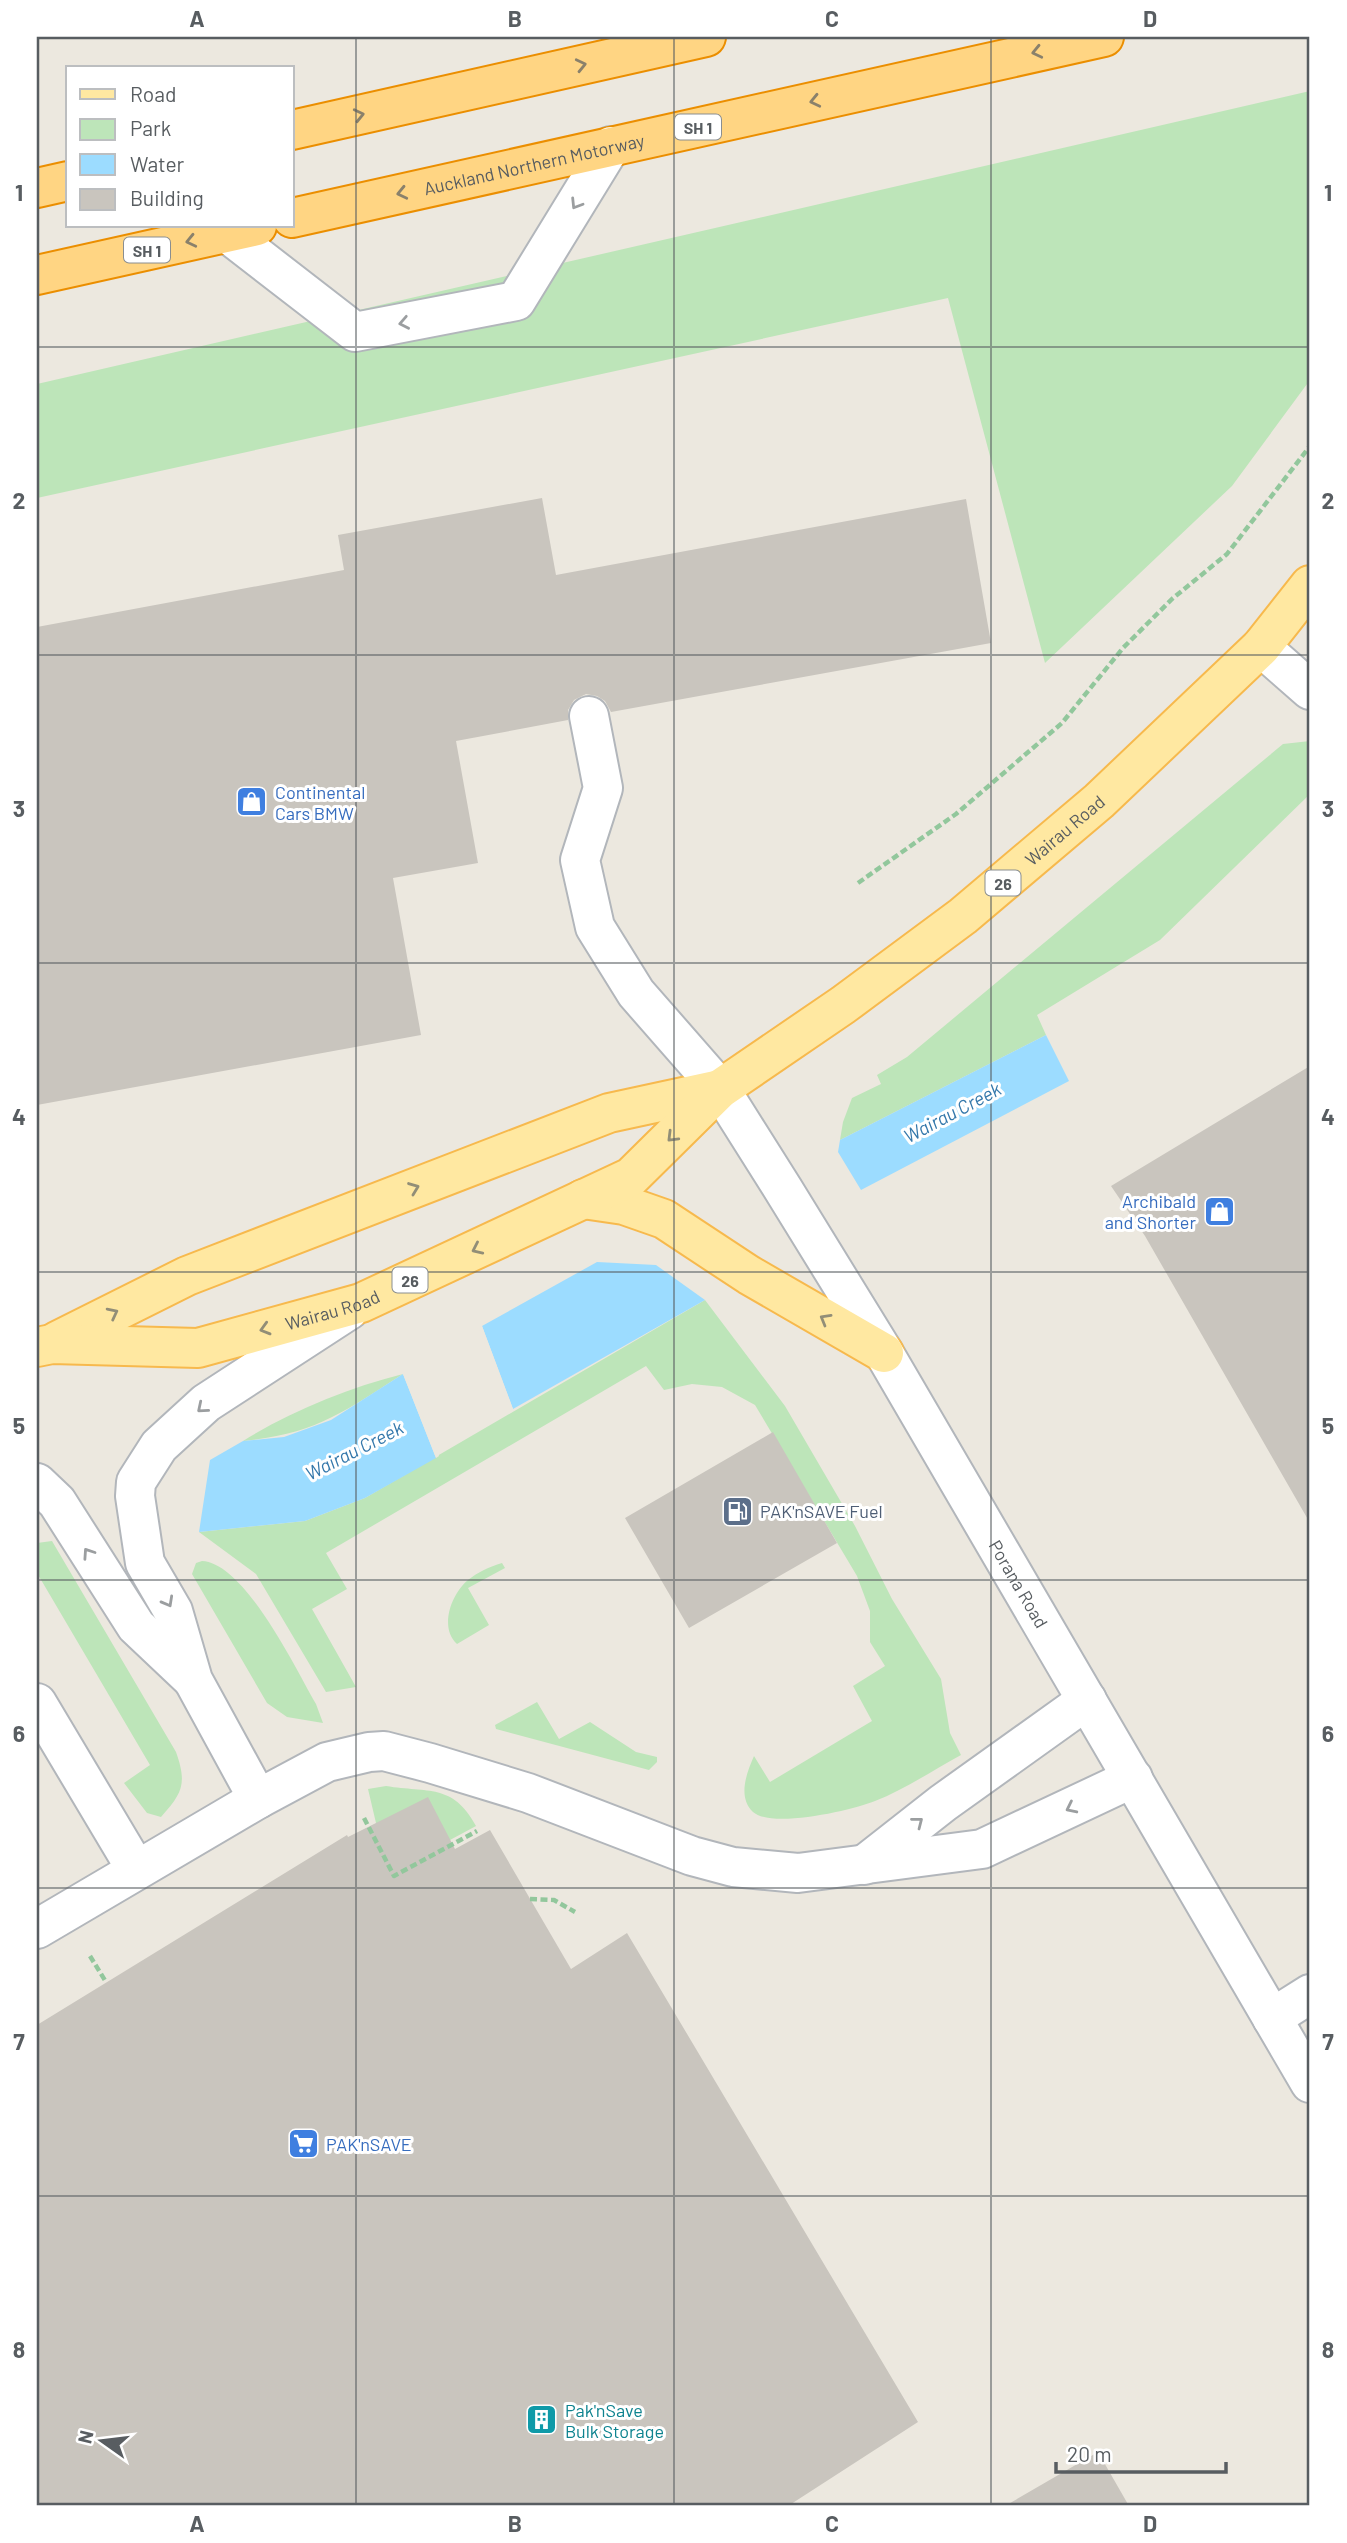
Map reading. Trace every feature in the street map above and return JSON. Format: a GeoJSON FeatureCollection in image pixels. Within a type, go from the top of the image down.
{"type":"FeatureCollection","features":[{"type":"Feature","properties":{"kind":"highway"},"geometry":{"type":"LineString","coordinates":[[294,130],[706,37]]}},
{"type":"Feature","properties":{"kind":"highway","name":"Auckland Northern Motorway"},"geometry":{"type":"LineString","coordinates":[[294,218],[1104,37]]}},
{"type":"Feature","properties":{"kind":"highway"},"geometry":{"type":"LineString","coordinates":[[37,188],[66,181]]}},
{"type":"Feature","properties":{"kind":"highway","name":"SH 1"},"geometry":{"type":"LineString","coordinates":[[37,275],[242,229]]}},
{"type":"Feature","properties":{"kind":"main road","name":"Wairau Road"},"geometry":{"type":"LineString","coordinates":[[45,1345],[198,1348],[361,1303],[631,1177],[720,1089],[843,1005],[963,916],[1099,801],[1261,648],[1310,585]]}},
{"type":"Feature","properties":{"kind":"main road","name":"Wairau Road"},"geometry":{"type":"LineString","coordinates":[[45,1345],[187,1276],[609,1113],[720,1089]]}},
{"type":"Feature","properties":{"kind":"main road"},"geometry":{"type":"LineString","coordinates":[[583,1199],[624,1205],[664,1219],[749,1275],[884,1353]]}},
{"type":"Feature","properties":{"kind":"street"},"geometry":{"type":"LineString","coordinates":[[242,229],[355,332],[516,301],[611,146]]}},
{"type":"Feature","properties":{"kind":"street"},"geometry":{"type":"LineString","coordinates":[[1261,648],[1310,690]]}},
{"type":"Feature","properties":{"kind":"street","name":"Porana Road"},"geometry":{"type":"LineString","coordinates":[[589,716],[603,788],[580,860],[595,927],[636,993],[720,1089],[884,1353],[1310,2083]]}},
{"type":"Feature","properties":{"kind":"street"},"geometry":{"type":"LineString","coordinates":[[258,1798],[193,1680],[173,1611],[145,1563],[135,1496],[141,1470],[159,1446],[206,1403],[361,1303]]}},
{"type":"Feature","properties":{"kind":"street"},"geometry":{"type":"LineString","coordinates":[[37,1483],[57,1502],[136,1626],[193,1680]]}},
{"type":"Feature","properties":{"kind":"street"},"geometry":{"type":"LineString","coordinates":[[864,1865],[943,1803],[1087,1700]]}},
{"type":"Feature","properties":{"kind":"street"},"geometry":{"type":"LineString","coordinates":[[37,1703],[136,1869]]}},
{"type":"Feature","properties":{"kind":"street"},"geometry":{"type":"LineString","coordinates":[[37,1929],[258,1798],[327,1762],[353,1754],[384,1751],[528,1793],[692,1856],[733,1867],[798,1873],[982,1849],[1133,1778]]}},
{"type":"Feature","properties":{"kind":"street"},"geometry":{"type":"LineString","coordinates":[[1272,2018],[1310,1994]]}},
{"type":"Feature","properties":{"kind":"path"},"geometry":{"type":"LineString","coordinates":[[858,883],[956,814],[1062,723],[1123,648],[1172,599],[1227,555],[1310,446]]}},
{"type":"Feature","properties":{"kind":"path"},"geometry":{"type":"LineString","coordinates":[[530,1899],[554,1900],[575,1912]]}},
{"type":"Feature","properties":{"kind":"green space"},"geometry":{"type":"Polygon","coordinates":[[[1310,91],[1310,380],[1232,486],[1045,663],[948,298],[37,498],[37,384],[1310,91]]]}},
{"type":"Feature","properties":{"kind":"green space"},"geometry":{"type":"Polygon","coordinates":[[[1310,741],[1310,794],[1160,940],[1037,1015],[1046,1035],[840,1140],[852,1098],[881,1084],[877,1075],[907,1057],[1283,744],[1310,741]]]}},
{"type":"Feature","properties":{"kind":"green space"},"geometry":{"type":"Polygon","coordinates":[[[705,1300],[785,1406],[855,1526],[892,1599],[941,1679],[950,1733],[961,1755],[908,1786],[864,1805],[813,1816],[777,1819],[763,1817],[748,1806],[744,1792],[754,1756],[770,1782],[872,1721],[853,1686],[885,1666],[870,1642],[870,1611],[857,1576],[755,1405],[722,1387],[692,1384],[664,1390],[646,1366],[326,1553],[347,1589],[312,1609],[356,1687],[326,1692],[256,1574],[199,1532],[305,1521],[365,1498],[705,1300]]]}},
{"type":"Feature","properties":{"kind":"green space"},"geometry":{"type":"Polygon","coordinates":[[[403,1374],[345,1410],[310,1427],[268,1438],[243,1441],[320,1402],[403,1374]]]}},
{"type":"Feature","properties":{"kind":"green space"},"geometry":{"type":"Polygon","coordinates":[[[52,1541],[176,1752],[181,1772],[181,1787],[161,1817],[147,1813],[124,1783],[150,1765],[37,1573],[37,1543],[52,1541]]]}},
{"type":"Feature","properties":{"kind":"green space"},"geometry":{"type":"Polygon","coordinates":[[[202,1561],[218,1566],[235,1579],[252,1598],[296,1667],[323,1723],[287,1717],[267,1703],[192,1574],[196,1563],[202,1561]]]}},
{"type":"Feature","properties":{"kind":"green space"},"geometry":{"type":"Polygon","coordinates":[[[502,1563],[505,1568],[468,1588],[489,1625],[457,1644],[449,1629],[452,1602],[462,1586],[472,1577],[502,1563]]]}},
{"type":"Feature","properties":{"kind":"green space"},"geometry":{"type":"Polygon","coordinates":[[[537,1702],[559,1739],[590,1722],[636,1752],[657,1757],[657,1762],[649,1770],[496,1729],[495,1725],[537,1702]]]}},
{"type":"Feature","properties":{"kind":"green space"},"geometry":{"type":"Polygon","coordinates":[[[386,1786],[427,1790],[448,1796],[467,1812],[476,1826],[450,1840],[376,1823],[368,1789],[386,1786]]]}},
{"type":"Feature","properties":{"kind":"water","name":"Wairau Creek"},"geometry":{"type":"Polygon","coordinates":[[[1046,1035],[1069,1081],[861,1190],[838,1152],[840,1140],[1046,1035]]]}},
{"type":"Feature","properties":{"kind":"water"},"geometry":{"type":"Polygon","coordinates":[[[597,1262],[656,1265],[705,1300],[513,1409],[482,1326],[597,1262]]]}},
{"type":"Feature","properties":{"kind":"water","name":"Wairau Creek"},"geometry":{"type":"Polygon","coordinates":[[[403,1374],[436,1458],[365,1498],[305,1521],[199,1532],[210,1460],[243,1441],[284,1437],[331,1420],[403,1374]]]}},
{"type":"Feature","properties":{"kind":"pier"},"geometry":{"type":"Polygon","coordinates":[[[482,1326],[513,1409],[510,1411],[479,1328],[482,1326]]]}},
{"type":"Feature","properties":{"kind":"pier"},"geometry":{"type":"Polygon","coordinates":[[[406,1372],[439,1456],[436,1458],[403,1374],[406,1372]]]}},
{"type":"Feature","properties":{"kind":"building","name":"Continental Cars BMW"},"geometry":{"type":"Polygon","coordinates":[[[542,498],[556,575],[966,499],[991,643],[611,712],[605,701],[586,694],[574,700],[568,710],[568,720],[456,741],[478,863],[393,878],[421,1035],[37,1105],[37,627],[344,570],[338,535],[542,498]]]}},
{"type":"Feature","properties":{"kind":"building","name":"Archibald and Shorter"},"geometry":{"type":"Polygon","coordinates":[[[1310,1066],[1310,1523],[1145,1236],[1111,1186],[1310,1066]]]}},
{"type":"Feature","properties":{"kind":"building"},"geometry":{"type":"Polygon","coordinates":[[[773,1432],[837,1543],[689,1628],[625,1518],[773,1432]]]}},
{"type":"Feature","properties":{"kind":"building","name":"PAK'nSAVE"},"geometry":{"type":"Polygon","coordinates":[[[428,1797],[455,1849],[490,1830],[571,1969],[627,1933],[918,2422],[788,2506],[37,2506],[37,2025],[347,1835],[348,1837],[428,1797]]]}},
{"type":"Feature","properties":{"kind":"building"},"geometry":{"type":"Polygon","coordinates":[[[1098,2452],[1129,2506],[1005,2506],[1098,2452]]]}},
{"type":"Feature","properties":{"kind":"place","name":"Continental Cars BMW"},"geometry":{"type":"Point","coordinates":[252,802]}},
{"type":"Feature","properties":{"kind":"place","name":"Archibald and Shorter"},"geometry":{"type":"Point","coordinates":[1219,1211]}},
{"type":"Feature","properties":{"kind":"place","name":"PAK'nSAVE Fuel"},"geometry":{"type":"Point","coordinates":[737,1511]}},
{"type":"Feature","properties":{"kind":"place","name":"PAK'nSAVE"},"geometry":{"type":"Point","coordinates":[303,2144]}},
{"type":"Feature","properties":{"kind":"place","name":"Pak'nSave Bulk Storage"},"geometry":{"type":"Point","coordinates":[542,2420]}}]}
